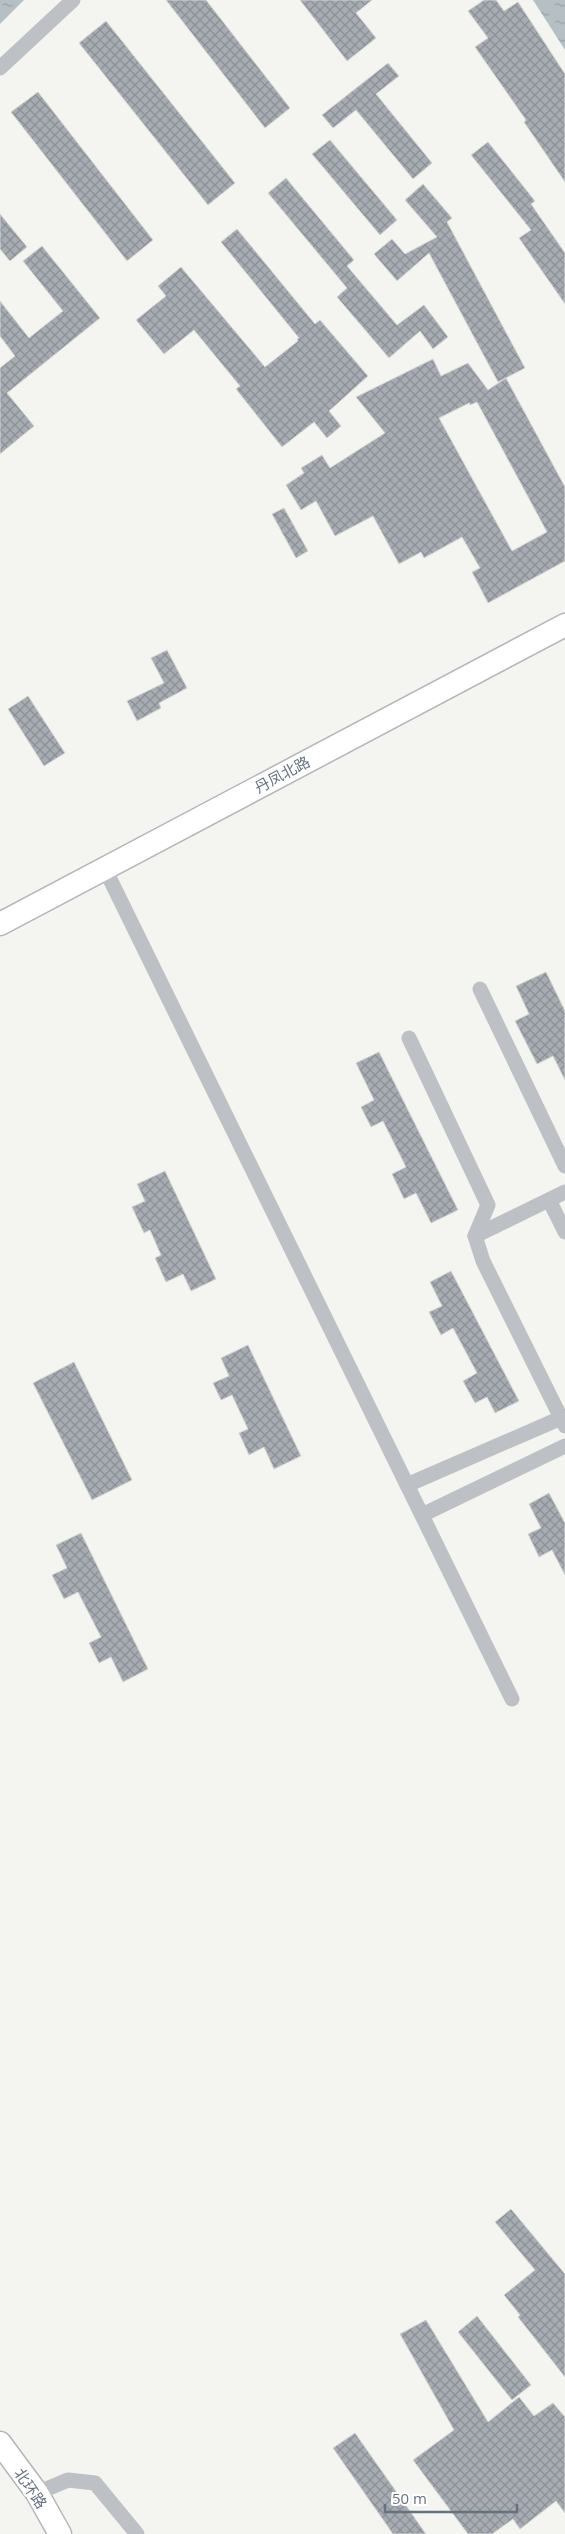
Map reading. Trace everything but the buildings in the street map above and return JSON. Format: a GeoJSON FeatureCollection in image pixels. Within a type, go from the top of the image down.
{"type":"FeatureCollection","features":[{"type":"Feature","properties":{"kind":"main road","name":"丹凤北路"},"geometry":{"type":"LineString","coordinates":[[0,924],[565,625]]}},
{"type":"Feature","properties":{"kind":"main road","name":"北环路"},"geometry":{"type":"LineString","coordinates":[[0,2443],[37,2493],[60,2534]]}},
{"type":"Feature","properties":{"kind":"street"},"geometry":{"type":"LineString","coordinates":[[0,68],[73,0]]}},
{"type":"Feature","properties":{"kind":"street"},"geometry":{"type":"LineString","coordinates":[[105,868],[512,1699]]}},
{"type":"Feature","properties":{"kind":"street"},"geometry":{"type":"LineString","coordinates":[[480,989],[565,1166]]}},
{"type":"Feature","properties":{"kind":"street"},"geometry":{"type":"LineString","coordinates":[[407,1485],[563,1422],[483,1261],[475,1236],[488,1205],[409,1038]]}},
{"type":"Feature","properties":{"kind":"street"},"geometry":{"type":"LineString","coordinates":[[475,1236],[565,1192]]}},
{"type":"Feature","properties":{"kind":"street"},"geometry":{"type":"LineString","coordinates":[[549,1200],[565,1232]]}},
{"type":"Feature","properties":{"kind":"street"},"geometry":{"type":"LineString","coordinates":[[422,1515],[565,1446]]}},
{"type":"Feature","properties":{"kind":"street"},"geometry":{"type":"LineString","coordinates":[[37,2493],[68,2480],[95,2483],[137,2534]]}},
{"type":"Feature","properties":{"kind":"water"},"geometry":{"type":"Polygon","coordinates":[[[0,0],[24,0],[0,24],[0,0]]]}},
{"type":"Feature","properties":{"kind":"water"},"geometry":{"type":"Polygon","coordinates":[[[533,0],[565,0],[565,50],[533,0]]]}}]}
